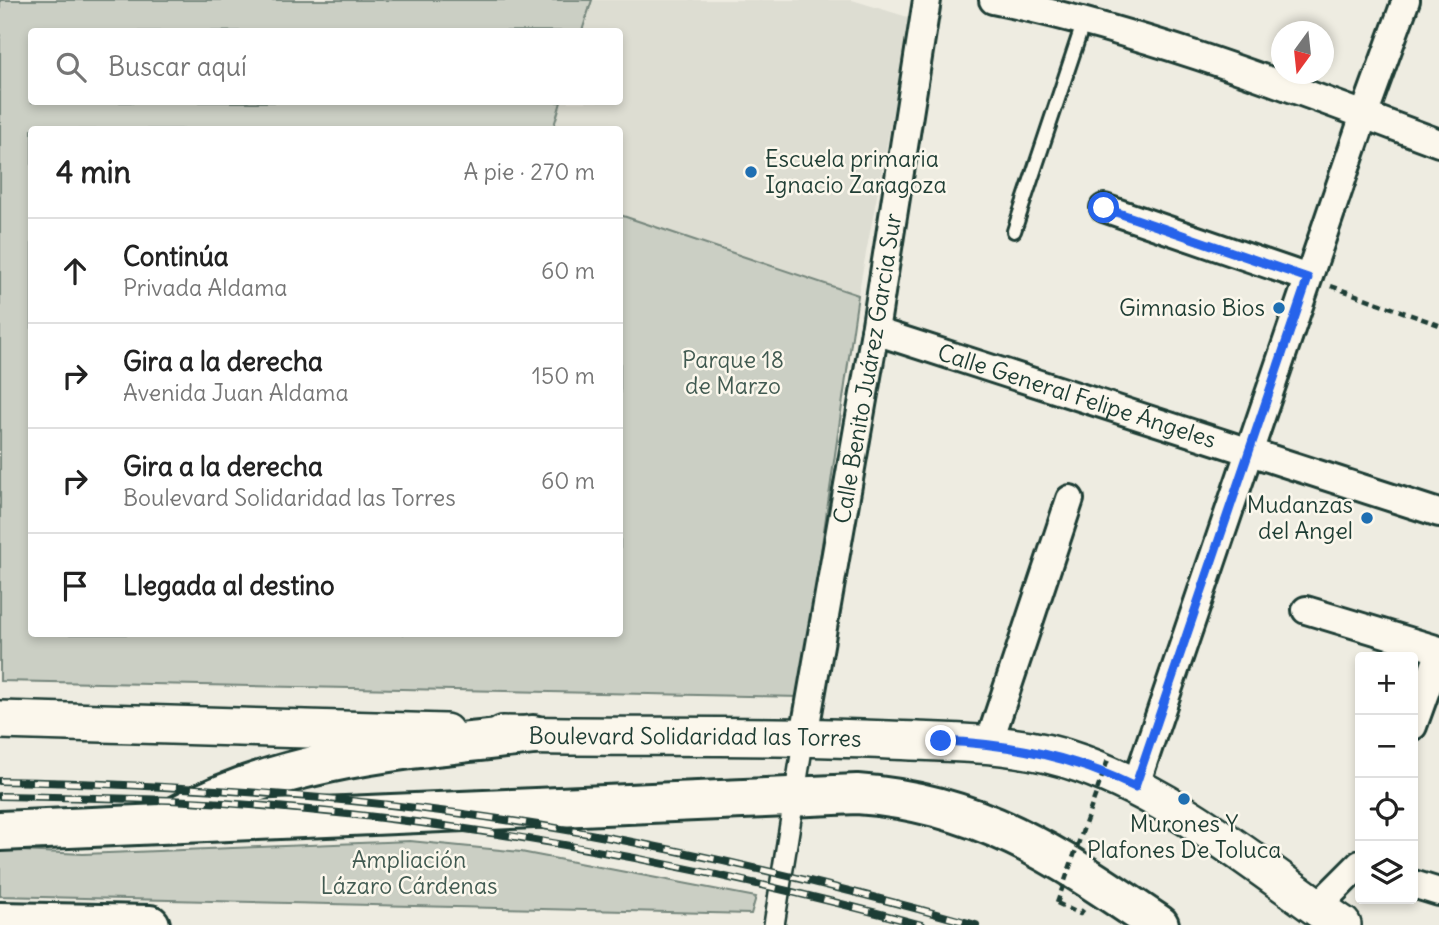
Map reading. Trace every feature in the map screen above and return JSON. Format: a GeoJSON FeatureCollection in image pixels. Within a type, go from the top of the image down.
{"type":"FeatureCollection","features":[{"type":"Feature","properties":{"kind":"highway"},"geometry":{"type":"LineString","coordinates":[[161,825],[218,796],[296,770],[391,751],[533,735]]}},
{"type":"Feature","properties":{"kind":"highway"},"geometry":{"type":"LineString","coordinates":[[0,831],[857,794],[892,797],[963,813],[1041,848],[1160,925]]}},
{"type":"Feature","properties":{"kind":"highway"},"geometry":{"type":"LineString","coordinates":[[0,922],[150,925]]}},
{"type":"Feature","properties":{"kind":"main road","name":"Boulevard Solidaridad las Torres"},"geometry":{"type":"LineString","coordinates":[[0,720],[533,735],[804,736],[989,743],[1045,752],[1081,763],[1135,787],[1192,822],[1329,916]]}},
{"type":"Feature","properties":{"kind":"street","name":"Calle Benito Juárez Garcia Sur"},"geometry":{"type":"LineString","coordinates":[[804,736],[874,331],[927,0]]}},
{"type":"Feature","properties":{"kind":"street"},"geometry":{"type":"LineString","coordinates":[[993,0],[1084,21],[1439,144]]}},
{"type":"Feature","properties":{"kind":"street"},"geometry":{"type":"LineString","coordinates":[[1135,787],[1308,278],[1406,0]]}},
{"type":"Feature","properties":{"kind":"street"},"geometry":{"type":"LineString","coordinates":[[1104,208],[1308,278]]}},
{"type":"Feature","properties":{"kind":"street","name":"Calle General Felipe Ángeles"},"geometry":{"type":"LineString","coordinates":[[874,331],[1439,513]]}},
{"type":"Feature","properties":{"kind":"street"},"geometry":{"type":"LineString","coordinates":[[989,743],[1070,499]]}},
{"type":"Feature","properties":{"kind":"street"},"geometry":{"type":"LineString","coordinates":[[1306,610],[1439,652],[1417,715]]}},
{"type":"Feature","properties":{"kind":"street"},"geometry":{"type":"LineString","coordinates":[[774,925],[804,736]]}},
{"type":"Feature","properties":{"kind":"street"},"geometry":{"type":"LineString","coordinates":[[1329,916],[1355,874]]}},
{"type":"Feature","properties":{"kind":"street"},"geometry":{"type":"LineString","coordinates":[[1418,886],[1439,892]]}},
{"type":"Feature","properties":{"kind":"lane"},"geometry":{"type":"LineString","coordinates":[[1014,231],[1084,21]]}},
{"type":"Feature","properties":{"kind":"path"},"geometry":{"type":"LineString","coordinates":[[1308,278],[1439,325]]}},
{"type":"Feature","properties":{"kind":"path"},"geometry":{"type":"LineString","coordinates":[[1057,903],[1109,757]]}},
{"type":"Feature","properties":{"kind":"shaded area","name":"Escuela primaria Ignacio Zaragoza"},"geometry":{"type":"Polygon","coordinates":[[[592,0],[852,0],[911,18],[858,295],[623,216],[623,126],[554,126],[560,105],[623,105],[623,28],[583,28],[592,0]]]}},
{"type":"Feature","properties":{"kind":"green space","name":"Parque 18 de Marzo"},"geometry":{"type":"Polygon","coordinates":[[[0,0],[592,0],[583,28],[28,28],[28,105],[560,105],[554,126],[28,126],[28,637],[623,637],[623,216],[858,295],[800,697],[0,681],[0,0]]]}},
{"type":"Feature","properties":{"kind":"green space","name":"Ampliación Lázaro Cárdenas"},"geometry":{"type":"Polygon","coordinates":[[[410,841],[521,852],[756,897],[751,914],[0,896],[0,850],[83,854],[410,841]]]}},
{"type":"Feature","properties":{"kind":"railway"},"geometry":{"type":"LineString","coordinates":[[0,781],[291,795],[507,820],[729,862],[976,925]]}},
{"type":"Feature","properties":{"kind":"railway"},"geometry":{"type":"LineString","coordinates":[[0,796],[170,800],[265,806],[455,827],[550,842],[737,879],[922,925]]}},
{"type":"Feature","properties":{"kind":"place","name":"Escuela primaria Ignacio Zaragoza"},"geometry":{"type":"Point","coordinates":[751,172]}},
{"type":"Feature","properties":{"kind":"place","name":"Gimnasio Bios"},"geometry":{"type":"Point","coordinates":[1279,308]}},
{"type":"Feature","properties":{"kind":"place","name":"Mudanzas del Angel"},"geometry":{"type":"Point","coordinates":[1367,518]}},
{"type":"Feature","properties":{"kind":"place","name":"Murones Y Plafones De Toluca"},"geometry":{"type":"Point","coordinates":[1184,799]}},
{"type":"Feature","properties":{"kind":"route"},"geometry":{"type":"LineString","coordinates":[[941,741],[989,743],[1045,752],[1081,763],[1135,787],[1308,278],[1104,208]]}}]}
